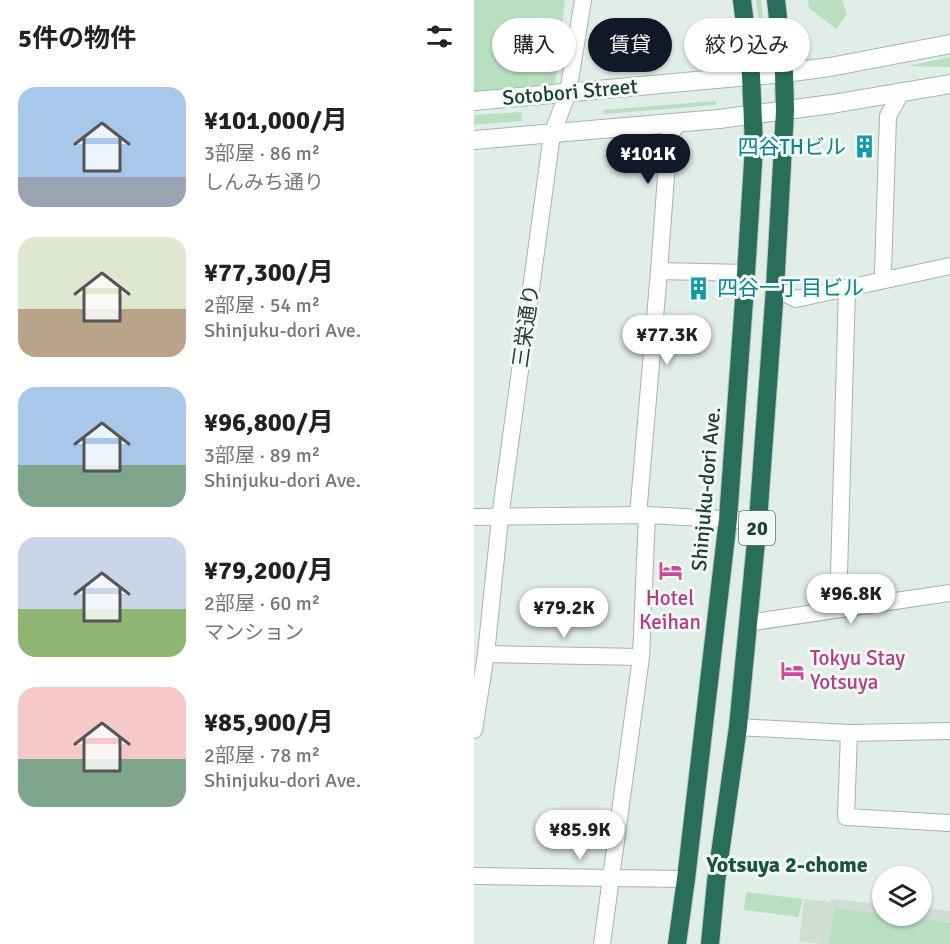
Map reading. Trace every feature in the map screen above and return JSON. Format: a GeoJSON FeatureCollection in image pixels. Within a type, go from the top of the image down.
{"type":"FeatureCollection","features":[{"type":"Feature","properties":{"kind":"highway","name":"Shinjuku-dori Ave."},"geometry":{"type":"LineString","coordinates":[[676,944],[686,879],[728,519],[746,273],[754,147],[751,75],[742,0]]}},
{"type":"Feature","properties":{"kind":"highway","name":"20"},"geometry":{"type":"LineString","coordinates":[[710,944],[716,882],[738,727],[758,521],[775,288],[785,111],[784,73],[776,0]]}},
{"type":"Feature","properties":{"kind":"main road","name":"Sotobori Street"},"geometry":{"type":"LineString","coordinates":[[474,101],[784,73],[830,67],[950,44]]}},
{"type":"Feature","properties":{"kind":"main road","name":"Sotobori Street"},"geometry":{"type":"LineString","coordinates":[[474,140],[753,115],[950,84]]}},
{"type":"Feature","properties":{"kind":"street","name":"三栄通り"},"geometry":{"type":"LineString","coordinates":[[474,730],[476,697],[486,654],[500,518],[552,134],[568,93],[583,0]]}},
{"type":"Feature","properties":{"kind":"street"},"geometry":{"type":"LineString","coordinates":[[890,279],[883,273],[888,116],[902,91]]}},
{"type":"Feature","properties":{"kind":"street"},"geometry":{"type":"LineString","coordinates":[[602,944],[641,657],[642,515],[669,136],[681,122]]}},
{"type":"Feature","properties":{"kind":"street"},"geometry":{"type":"LineString","coordinates":[[775,288],[796,299],[950,267]]}},
{"type":"Feature","properties":{"kind":"street"},"geometry":{"type":"LineString","coordinates":[[659,271],[746,273]]}},
{"type":"Feature","properties":{"kind":"street"},"geometry":{"type":"LineString","coordinates":[[838,609],[847,288]]}},
{"type":"Feature","properties":{"kind":"street"},"geometry":{"type":"LineString","coordinates":[[474,517],[642,515],[758,521]]}},
{"type":"Feature","properties":{"kind":"street"},"geometry":{"type":"LineString","coordinates":[[747,623],[950,593]]}},
{"type":"Feature","properties":{"kind":"street"},"geometry":{"type":"LineString","coordinates":[[486,654],[641,657]]}},
{"type":"Feature","properties":{"kind":"street"},"geometry":{"type":"LineString","coordinates":[[738,727],[849,733],[950,731]]}},
{"type":"Feature","properties":{"kind":"street"},"geometry":{"type":"LineString","coordinates":[[849,733],[846,817],[950,823]]}},
{"type":"Feature","properties":{"kind":"street"},"geometry":{"type":"LineString","coordinates":[[474,876],[686,879]]}},
{"type":"Feature","properties":{"kind":"shaded area"},"geometry":{"type":"Polygon","coordinates":[[[804,899],[872,903],[872,926],[932,926],[932,909],[950,911],[950,944],[820,944],[799,941],[804,899]]]}},
{"type":"Feature","properties":{"kind":"green space"},"geometry":{"type":"Polygon","coordinates":[[[474,0],[565,0],[563,18],[492,18],[492,72],[556,72],[554,92],[474,99],[474,0]]]}},
{"type":"Feature","properties":{"kind":"green space"},"geometry":{"type":"Polygon","coordinates":[[[756,0],[761,0],[763,18],[758,18],[756,0]]]}},
{"type":"Feature","properties":{"kind":"green space"},"geometry":{"type":"Polygon","coordinates":[[[808,0],[842,0],[847,14],[836,29],[809,8],[808,0]]]}},
{"type":"Feature","properties":{"kind":"green space"},"geometry":{"type":"Polygon","coordinates":[[[950,57],[950,67],[907,66],[950,57]]]}},
{"type":"Feature","properties":{"kind":"green space"},"geometry":{"type":"Polygon","coordinates":[[[716,101],[716,105],[604,114],[603,110],[716,101]]]}},
{"type":"Feature","properties":{"kind":"green space"},"geometry":{"type":"Polygon","coordinates":[[[521,112],[522,121],[474,125],[474,115],[521,112]]]}},
{"type":"Feature","properties":{"kind":"green space"},"geometry":{"type":"Polygon","coordinates":[[[746,892],[803,899],[798,917],[744,910],[746,892]]]}},
{"type":"Feature","properties":{"kind":"green space"},"geometry":{"type":"Polygon","coordinates":[[[835,908],[872,913],[872,926],[932,926],[932,921],[950,923],[950,944],[829,944],[835,908]]]}},
{"type":"Feature","properties":{"kind":"place","name":"四谷THビル"},"geometry":{"type":"Point","coordinates":[864,147]}},
{"type":"Feature","properties":{"kind":"place","name":"四谷一丁目ビル"},"geometry":{"type":"Point","coordinates":[699,288]}},
{"type":"Feature","properties":{"kind":"place","name":"Hotel Keihan"},"geometry":{"type":"Point","coordinates":[670,570]}},
{"type":"Feature","properties":{"kind":"place","name":"Tokyu Stay Yotsuya"},"geometry":{"type":"Point","coordinates":[792,670]}},
{"type":"Feature","properties":{"kind":"district","name":"Yotsuya 2-chome"},"geometry":{"type":"Point","coordinates":[787,864]}}]}
